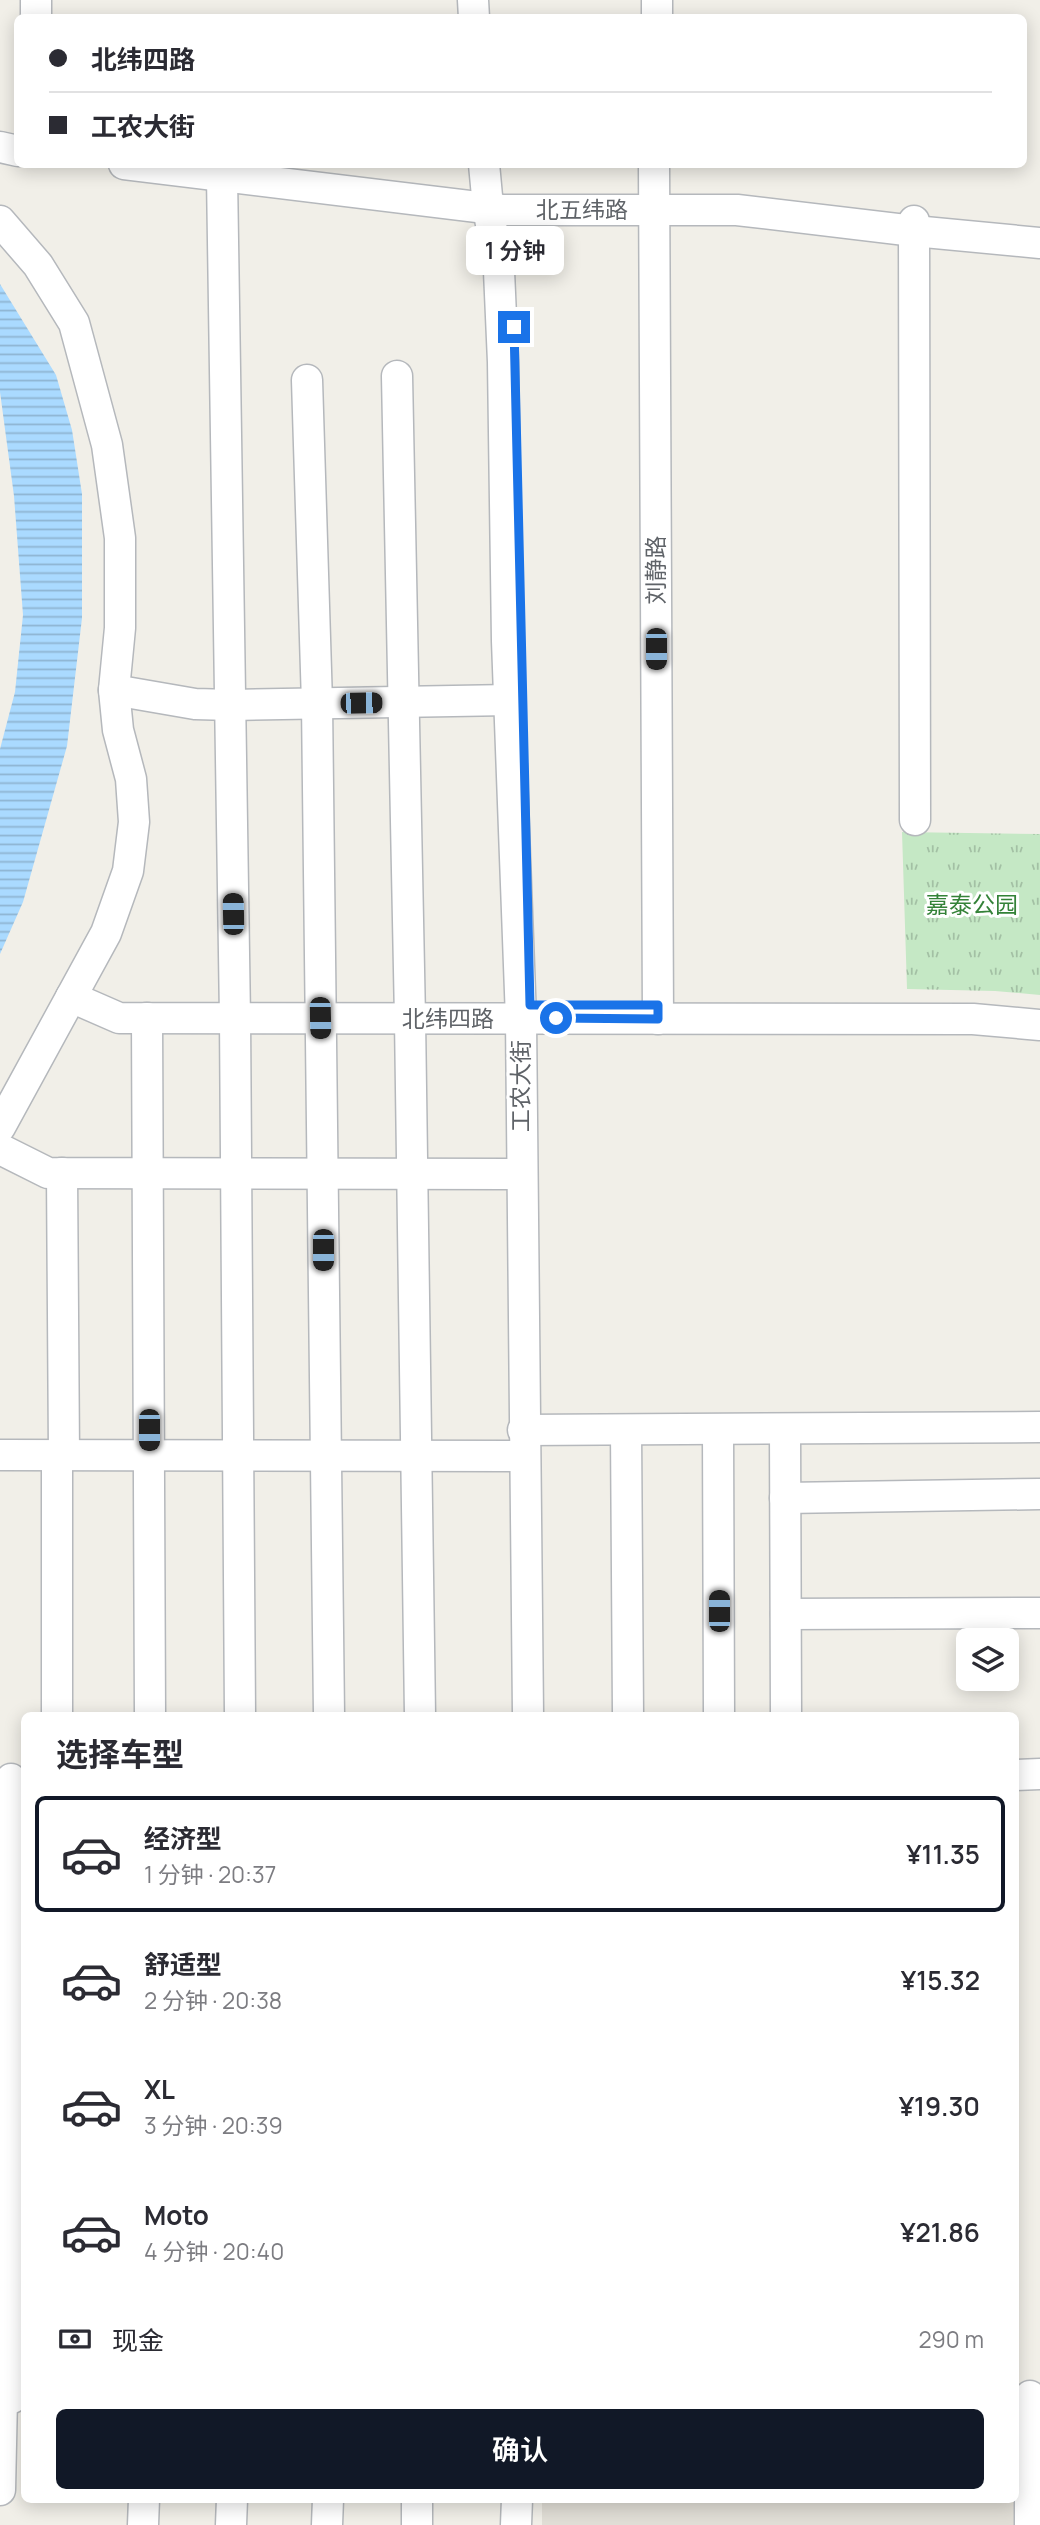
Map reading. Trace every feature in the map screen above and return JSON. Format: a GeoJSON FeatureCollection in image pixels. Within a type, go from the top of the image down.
{"type":"FeatureCollection","features":[{"type":"Feature","properties":{"kind":"street","name":"北五纬路"},"geometry":{"type":"LineString","coordinates":[[157,168],[494,202],[750,202],[1040,243]]}},
{"type":"Feature","properties":{"kind":"street","name":"工农大街"},"geometry":{"type":"LineString","coordinates":[[486,168],[512,272],[514,327],[526,1012],[521,1174],[528,1712]]}},
{"type":"Feature","properties":{"kind":"street","name":"刘静路"},"geometry":{"type":"LineString","coordinates":[[654,168],[658,1012]]}},
{"type":"Feature","properties":{"kind":"street"},"geometry":{"type":"LineString","coordinates":[[222,176],[235,1018],[240,1712]]}},
{"type":"Feature","properties":{"kind":"street","name":"工农大街"},"geometry":{"type":"LineString","coordinates":[[494,202],[503,362],[510,700],[526,1012]]}},
{"type":"Feature","properties":{"kind":"street"},"geometry":{"type":"LineString","coordinates":[[0,221],[38,265],[74,323],[107,445],[120,538],[120,628],[114,690],[118,730],[131,779],[134,822],[128,872],[106,933],[0,1127]]}},
{"type":"Feature","properties":{"kind":"street","name":"北五纬路"},"geometry":{"type":"LineString","coordinates":[[914,226],[1040,232]]}},
{"type":"Feature","properties":{"kind":"street"},"geometry":{"type":"LineString","coordinates":[[914,226],[915,820]]}},
{"type":"Feature","properties":{"kind":"street"},"geometry":{"type":"LineString","coordinates":[[397,376],[405,702],[420,1712]]}},
{"type":"Feature","properties":{"kind":"street"},"geometry":{"type":"LineString","coordinates":[[307,380],[317,703],[329,1712]]}},
{"type":"Feature","properties":{"kind":"street"},"geometry":{"type":"LineString","coordinates":[[114,690],[195,704],[231,705],[510,700]]}},
{"type":"Feature","properties":{"kind":"street","name":"北纬四路"},"geometry":{"type":"LineString","coordinates":[[71,997],[119,1018],[410,1019],[526,1012],[970,1006],[1040,1012]]}},
{"type":"Feature","properties":{"kind":"street","name":"北纬四路"},"geometry":{"type":"LineString","coordinates":[[658,1012],[973,1019],[1040,1025]]}},
{"type":"Feature","properties":{"kind":"street"},"geometry":{"type":"LineString","coordinates":[[147,1018],[149,1712]]}},
{"type":"Feature","properties":{"kind":"street"},"geometry":{"type":"LineString","coordinates":[[0,1149],[48,1173],[521,1174]]}},
{"type":"Feature","properties":{"kind":"street"},"geometry":{"type":"LineString","coordinates":[[57,1712],[62,1173]]}},
{"type":"Feature","properties":{"kind":"street"},"geometry":{"type":"LineString","coordinates":[[0,1455],[417,1456],[626,1430],[1040,1427]]}},
{"type":"Feature","properties":{"kind":"street"},"geometry":{"type":"LineString","coordinates":[[785,1429],[786,1712]]}},
{"type":"Feature","properties":{"kind":"street"},"geometry":{"type":"LineString","coordinates":[[626,1430],[628,1712]]}},
{"type":"Feature","properties":{"kind":"street"},"geometry":{"type":"LineString","coordinates":[[718,1430],[719,1712]]}},
{"type":"Feature","properties":{"kind":"street"},"geometry":{"type":"LineString","coordinates":[[785,1498],[1040,1494]]}},
{"type":"Feature","properties":{"kind":"street"},"geometry":{"type":"LineString","coordinates":[[786,1614],[1040,1613]]}},
{"type":"Feature","properties":{"kind":"street"},"geometry":{"type":"LineString","coordinates":[[1019,1774],[1040,1774]]}},
{"type":"Feature","properties":{"kind":"street"},"geometry":{"type":"LineString","coordinates":[[0,2490],[9,2398],[18,2083],[12,1779]]}},
{"type":"Feature","properties":{"kind":"street"},"geometry":{"type":"LineString","coordinates":[[1028,2396],[1030,2525]]}},
{"type":"Feature","properties":{"kind":"street"},"geometry":{"type":"LineString","coordinates":[[143,2525],[144,2503]]}},
{"type":"Feature","properties":{"kind":"street"},"geometry":{"type":"LineString","coordinates":[[232,2503],[232,2525]]}},
{"type":"Feature","properties":{"kind":"street"},"geometry":{"type":"LineString","coordinates":[[327,2525],[328,2503]]}},
{"type":"Feature","properties":{"kind":"street"},"geometry":{"type":"LineString","coordinates":[[417,2503],[417,2525]]}},
{"type":"Feature","properties":{"kind":"street"},"geometry":{"type":"LineString","coordinates":[[516,2525],[517,2503]]}},
{"type":"Feature","properties":{"kind":"shaded area"},"geometry":{"type":"Polygon","coordinates":[[[542,2503],[1018,2503],[1018,2525],[542,2525],[542,2503]]]}},
{"type":"Feature","properties":{"kind":"green space","name":"嘉泰公园"},"geometry":{"type":"Polygon","coordinates":[[[902,832],[1040,834],[1040,995],[907,989],[902,832]]]}},
{"type":"Feature","properties":{"kind":"water"},"geometry":{"type":"Polygon","coordinates":[[[0,284],[56,375],[72,430],[82,494],[82,618],[67,746],[23,902],[0,954],[0,749],[15,692],[23,615],[14,496],[0,392],[0,284]]]}},
{"type":"Feature","properties":{"kind":"route"},"geometry":{"type":"LineString","coordinates":[[514,327],[530,1005],[658,1005],[658,1019],[556,1018]]}}]}
